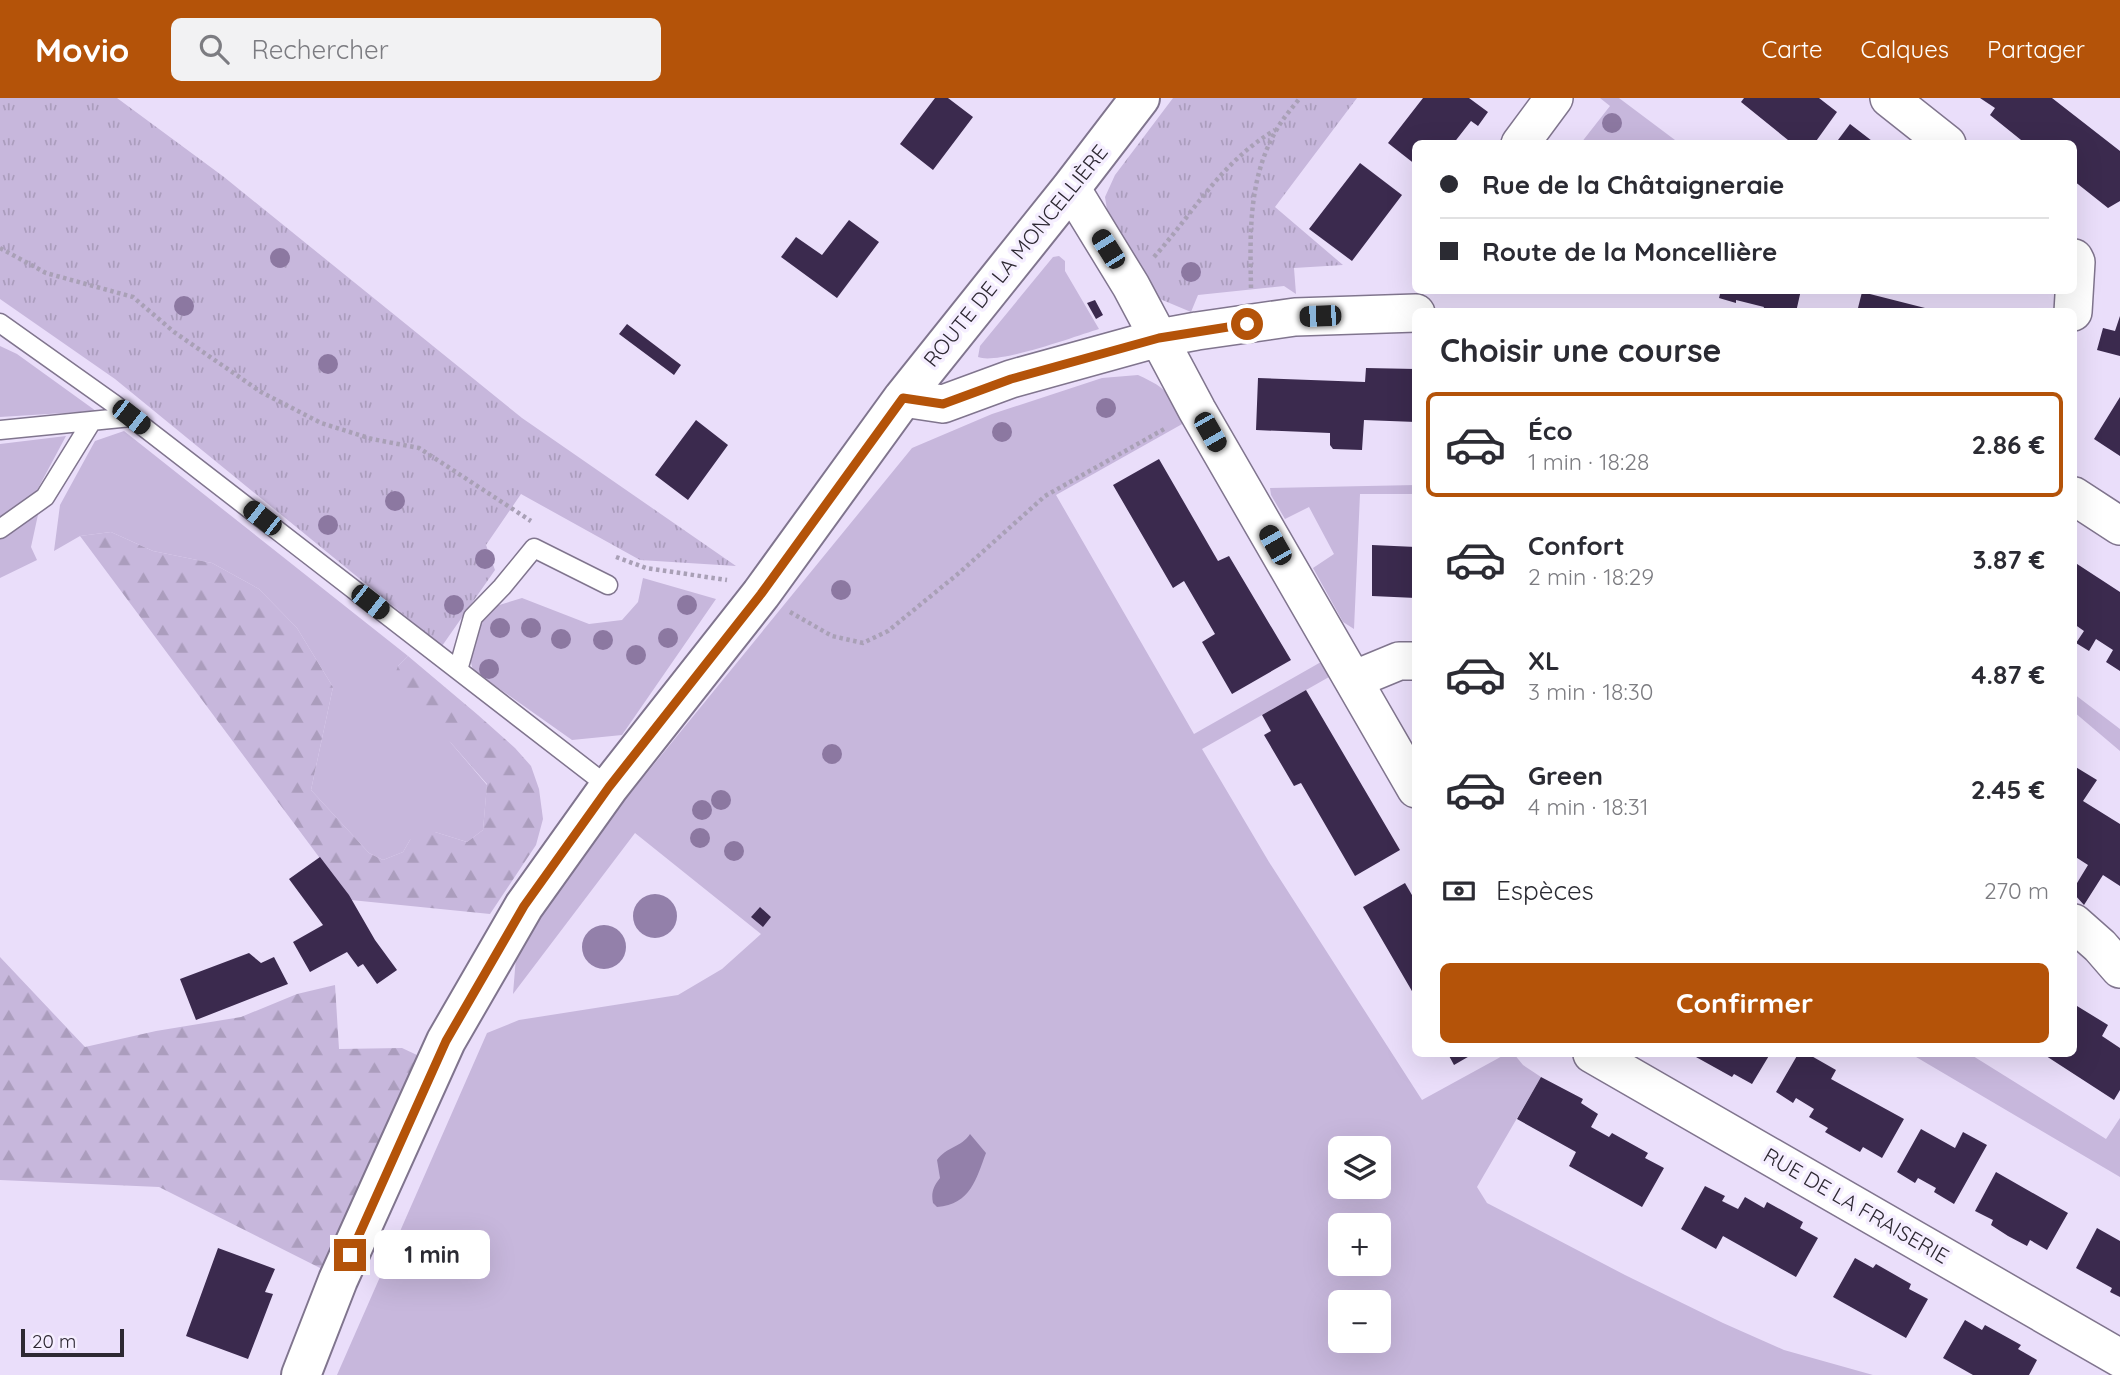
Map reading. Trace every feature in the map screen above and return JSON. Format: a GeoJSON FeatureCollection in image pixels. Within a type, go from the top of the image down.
{"type":"FeatureCollection","features":[{"type":"Feature","properties":{"kind":"street","name":"ROUTE DE LA MONCELLIÈRE"},"geometry":{"type":"LineString","coordinates":[[301,1375],[338,1280],[446,1041],[524,906],[609,787],[761,594],[903,398],[1140,98]]}},
{"type":"Feature","properties":{"kind":"street"},"geometry":{"type":"LineString","coordinates":[[1523,140],[1555,98]]}},
{"type":"Feature","properties":{"kind":"street"},"geometry":{"type":"LineString","coordinates":[[1889,98],[1942,140]]}},
{"type":"Feature","properties":{"kind":"street"},"geometry":{"type":"LineString","coordinates":[[1071,188],[1131,286],[1197,410],[1412,782]]}},
{"type":"Feature","properties":{"kind":"street"},"geometry":{"type":"LineString","coordinates":[[903,398],[943,404],[1011,379],[1159,338],[1295,317],[1412,313]]}},
{"type":"Feature","properties":{"kind":"street"},"geometry":{"type":"LineString","coordinates":[[2077,498],[2120,526]]}},
{"type":"Feature","properties":{"kind":"street"},"geometry":{"type":"LineString","coordinates":[[1353,680],[1399,661],[1412,661]]}},
{"type":"Feature","properties":{"kind":"street"},"geometry":{"type":"LineString","coordinates":[[2077,926],[2120,969]]}},
{"type":"Feature","properties":{"kind":"street","name":"RUE DE LA FRAISERIE"},"geometry":{"type":"LineString","coordinates":[[1597,1057],[2120,1358]]}},
{"type":"Feature","properties":{"kind":"lane"},"geometry":{"type":"LineString","coordinates":[[0,323],[131,417],[609,787]]}},
{"type":"Feature","properties":{"kind":"lane"},"geometry":{"type":"LineString","coordinates":[[0,430],[131,417]]}},
{"type":"Feature","properties":{"kind":"lane"},"geometry":{"type":"LineString","coordinates":[[0,529],[45,497],[92,421]]}},
{"type":"Feature","properties":{"kind":"lane"},"geometry":{"type":"LineString","coordinates":[[457,670],[473,617],[534,548],[608,585]]}},
{"type":"Feature","properties":{"kind":"path"},"geometry":{"type":"LineString","coordinates":[[1247,324],[1251,294],[1249,220],[1258,174],[1276,130],[1300,98]]}},
{"type":"Feature","properties":{"kind":"path"},"geometry":{"type":"LineString","coordinates":[[1152,259],[1203,193],[1227,168],[1252,144],[1276,130]]}},
{"type":"Feature","properties":{"kind":"path"},"geometry":{"type":"LineString","coordinates":[[0,248],[46,273],[133,297],[174,332],[261,391],[321,422],[372,439],[419,448],[535,523]]}},
{"type":"Feature","properties":{"kind":"path"},"geometry":{"type":"LineString","coordinates":[[608,554],[646,568],[736,581],[832,636],[863,643],[888,631],[959,573],[1045,496],[1197,410]]}},
{"type":"Feature","properties":{"kind":"green space"},"geometry":{"type":"Polygon","coordinates":[[[0,98],[117,98],[224,177],[522,418],[736,566],[640,560],[521,494],[486,545],[495,570],[442,646],[115,379],[0,299],[0,98]]]}},
{"type":"Feature","properties":{"kind":"green space"},"geometry":{"type":"Polygon","coordinates":[[[1173,98],[1357,98],[1275,207],[1343,265],[1294,268],[1296,294],[1284,286],[1198,295],[1191,312],[1160,299],[1146,282],[1108,216],[1105,197],[1115,175],[1173,98]]]}},
{"type":"Feature","properties":{"kind":"green space"},"geometry":{"type":"Polygon","coordinates":[[[1600,98],[1619,98],[1675,140],[1583,140],[1610,106],[1600,98]]]}},
{"type":"Feature","properties":{"kind":"green space"},"geometry":{"type":"Polygon","coordinates":[[[1059,256],[1065,261],[1065,271],[1099,329],[1019,354],[978,357],[980,346],[1053,257],[1059,256]]]}},
{"type":"Feature","properties":{"kind":"green space"},"geometry":{"type":"Polygon","coordinates":[[[0,346],[17,354],[96,411],[0,417],[0,346]]]}},
{"type":"Feature","properties":{"kind":"green space"},"geometry":{"type":"Polygon","coordinates":[[[1138,375],[1167,393],[1184,423],[1056,495],[1194,734],[1321,662],[1329,677],[1202,749],[1269,862],[1422,1100],[1501,1057],[1516,1057],[1541,1077],[1477,1187],[1487,1203],[1723,1323],[1784,1350],[1873,1375],[337,1375],[487,1033],[519,1020],[678,995],[722,969],[761,934],[635,833],[513,994],[516,957],[522,942],[615,812],[912,448],[992,414],[1102,378],[1138,375]]]}},
{"type":"Feature","properties":{"kind":"green space"},"geometry":{"type":"Polygon","coordinates":[[[124,431],[408,656],[398,666],[451,743],[487,785],[483,830],[467,842],[435,832],[410,840],[403,852],[383,860],[369,853],[311,790],[333,687],[297,628],[259,589],[212,563],[153,551],[111,532],[80,536],[54,551],[60,505],[95,441],[124,431]]]}},
{"type":"Feature","properties":{"kind":"green space"},"geometry":{"type":"Polygon","coordinates":[[[66,436],[35,494],[0,518],[0,444],[66,436]]]}},
{"type":"Feature","properties":{"kind":"green space"},"geometry":{"type":"Polygon","coordinates":[[[1412,485],[1412,494],[1360,494],[1354,629],[1343,622],[1313,568],[1334,554],[1309,507],[1285,519],[1271,495],[1270,488],[1412,485]]]}},
{"type":"Feature","properties":{"kind":"green space"},"geometry":{"type":"Polygon","coordinates":[[[39,510],[31,547],[37,560],[0,578],[0,539],[16,530],[39,510]]]}},
{"type":"Feature","properties":{"kind":"green space"},"geometry":{"type":"Polygon","coordinates":[[[111,532],[153,551],[212,563],[259,589],[297,628],[333,687],[311,790],[369,853],[383,860],[403,852],[410,840],[421,831],[435,832],[467,842],[483,830],[487,784],[451,743],[401,695],[393,680],[398,666],[408,656],[515,748],[531,766],[539,789],[543,819],[536,845],[490,914],[351,900],[80,536],[111,532]]]}},
{"type":"Feature","properties":{"kind":"green space"},"geometry":{"type":"Polygon","coordinates":[[[643,578],[716,599],[622,735],[572,740],[473,670],[470,659],[473,638],[482,620],[496,606],[522,598],[589,624],[622,620],[638,602],[643,578]]]}},
{"type":"Feature","properties":{"kind":"green space"},"geometry":{"type":"Polygon","coordinates":[[[2077,696],[2120,729],[2120,751],[2077,715],[2077,696]]]}},
{"type":"Feature","properties":{"kind":"green space"},"geometry":{"type":"Polygon","coordinates":[[[0,957],[85,1047],[156,1031],[241,1017],[297,994],[335,985],[339,1049],[402,1048],[417,1055],[377,1156],[326,1271],[159,1187],[0,1180],[0,957]]]}},
{"type":"Feature","properties":{"kind":"green space"},"geometry":{"type":"Polygon","coordinates":[[[1916,1057],[1975,1057],[2106,1139],[2120,1118],[2120,1177],[1916,1057]]]}},
{"type":"Feature","properties":{"kind":"shaded area"},"geometry":{"type":"Polygon","coordinates":[[[655,894],[670,901],[677,916],[670,931],[655,938],[640,931],[633,916],[640,901],[655,894]]]}},
{"type":"Feature","properties":{"kind":"shaded area"},"geometry":{"type":"Polygon","coordinates":[[[604,925],[619,932],[626,947],[619,962],[604,969],[589,962],[582,947],[589,932],[604,925]]]}},
{"type":"Feature","properties":{"kind":"shaded area"},"geometry":{"type":"Polygon","coordinates":[[[970,1134],[986,1153],[975,1181],[958,1201],[937,1207],[932,1196],[940,1178],[937,1160],[970,1134]]]}},
{"type":"Feature","properties":{"kind":"building"},"geometry":{"type":"Polygon","coordinates":[[[935,98],[948,98],[973,117],[933,170],[900,144],[935,98]]]}},
{"type":"Feature","properties":{"kind":"building"},"geometry":{"type":"Polygon","coordinates":[[[1423,98],[1469,98],[1488,112],[1478,126],[1471,121],[1456,140],[1412,140],[1412,162],[1388,143],[1423,98]]]}},
{"type":"Feature","properties":{"kind":"building"},"geometry":{"type":"Polygon","coordinates":[[[1744,98],[1819,98],[1837,112],[1817,140],[1788,140],[1741,102],[1744,98]]]}},
{"type":"Feature","properties":{"kind":"building"},"geometry":{"type":"Polygon","coordinates":[[[1980,98],[2052,98],[2120,151],[2120,201],[2108,208],[2077,183],[2077,140],[2021,140],[1990,115],[1995,108],[1980,98]]]}},
{"type":"Feature","properties":{"kind":"building"},"geometry":{"type":"Polygon","coordinates":[[[1850,124],[1871,140],[1838,140],[1850,124]]]}},
{"type":"Feature","properties":{"kind":"building"},"geometry":{"type":"Polygon","coordinates":[[[1360,163],[1402,195],[1352,261],[1309,229],[1360,163]]]}},
{"type":"Feature","properties":{"kind":"building"},"geometry":{"type":"Polygon","coordinates":[[[849,220],[879,242],[837,298],[781,257],[796,237],[822,255],[849,220]]]}},
{"type":"Feature","properties":{"kind":"building"},"geometry":{"type":"Polygon","coordinates":[[[1720,294],[1800,294],[1797,308],[1764,308],[1719,298],[1720,294]]]}},
{"type":"Feature","properties":{"kind":"building"},"geometry":{"type":"Polygon","coordinates":[[[1862,294],[1870,294],[1925,308],[1858,308],[1862,294]]]}},
{"type":"Feature","properties":{"kind":"building"},"geometry":{"type":"Polygon","coordinates":[[[1095,300],[1103,315],[1096,319],[1087,303],[1095,300]]]}},
{"type":"Feature","properties":{"kind":"building"},"geometry":{"type":"Polygon","coordinates":[[[2120,316],[2120,356],[2097,350],[2103,328],[2115,331],[2120,316]]]}},
{"type":"Feature","properties":{"kind":"building"},"geometry":{"type":"Polygon","coordinates":[[[627,324],[681,365],[674,375],[619,334],[627,324]]]}},
{"type":"Feature","properties":{"kind":"building"},"geometry":{"type":"Polygon","coordinates":[[[1366,368],[1412,369],[1412,422],[1364,420],[1362,450],[1333,449],[1330,445],[1330,433],[1256,430],[1258,378],[1365,382],[1366,368]]]}},
{"type":"Feature","properties":{"kind":"building"},"geometry":{"type":"Polygon","coordinates":[[[2120,397],[2120,456],[2094,439],[2120,397]]]}},
{"type":"Feature","properties":{"kind":"building"},"geometry":{"type":"Polygon","coordinates":[[[696,420],[728,445],[688,500],[655,475],[696,420]]]}},
{"type":"Feature","properties":{"kind":"building"},"geometry":{"type":"Polygon","coordinates":[[[1159,459],[1218,561],[1229,556],[1291,660],[1232,694],[1202,642],[1215,634],[1184,581],[1173,588],[1113,485],[1159,459]]]}},
{"type":"Feature","properties":{"kind":"building"},"geometry":{"type":"Polygon","coordinates":[[[1372,545],[1412,547],[1412,598],[1372,596],[1372,545]]]}},
{"type":"Feature","properties":{"kind":"building"},"geometry":{"type":"Polygon","coordinates":[[[2077,564],[2120,592],[2120,671],[2106,662],[2113,650],[2096,639],[2089,651],[2077,644],[2084,631],[2077,626],[2077,564]]]}},
{"type":"Feature","properties":{"kind":"building"},"geometry":{"type":"Polygon","coordinates":[[[1306,690],[1400,850],[1355,876],[1301,783],[1294,786],[1264,735],[1271,731],[1262,715],[1306,690]]]}},
{"type":"Feature","properties":{"kind":"building"},"geometry":{"type":"Polygon","coordinates":[[[2077,768],[2097,780],[2083,801],[2120,824],[2120,886],[2103,875],[2084,905],[2077,897],[2077,883],[2088,865],[2077,858],[2077,768]]]}},
{"type":"Feature","properties":{"kind":"building"},"geometry":{"type":"Polygon","coordinates":[[[320,857],[349,895],[375,940],[397,970],[377,984],[363,964],[358,967],[347,952],[310,972],[293,942],[323,925],[289,879],[320,857]]]}},
{"type":"Feature","properties":{"kind":"building"},"geometry":{"type":"Polygon","coordinates":[[[1405,883],[1412,895],[1412,991],[1363,907],[1405,883]]]}},
{"type":"Feature","properties":{"kind":"building"},"geometry":{"type":"Polygon","coordinates":[[[760,907],[771,917],[763,927],[751,917],[760,907]]]}},
{"type":"Feature","properties":{"kind":"building"},"geometry":{"type":"Polygon","coordinates":[[[249,953],[261,963],[274,957],[288,984],[196,1020],[180,979],[249,953]]]}},
{"type":"Feature","properties":{"kind":"building"},"geometry":{"type":"Polygon","coordinates":[[[2077,1006],[2108,1025],[2102,1036],[2120,1048],[2120,1090],[2114,1100],[2048,1057],[2077,1057],[2077,1006]]]}},
{"type":"Feature","properties":{"kind":"building"},"geometry":{"type":"Polygon","coordinates":[[[1450,1057],[1468,1057],[1454,1065],[1450,1057]]]}},
{"type":"Feature","properties":{"kind":"building"},"geometry":{"type":"Polygon","coordinates":[[[1696,1057],[1768,1057],[1752,1084],[1734,1074],[1732,1077],[1696,1057]]]}},
{"type":"Feature","properties":{"kind":"building"},"geometry":{"type":"Polygon","coordinates":[[[1796,1057],[1813,1057],[1836,1070],[1831,1079],[1904,1119],[1882,1158],[1863,1147],[1860,1152],[1825,1132],[1828,1128],[1809,1117],[1814,1109],[1796,1098],[1793,1103],[1776,1092],[1796,1057]]]}},
{"type":"Feature","properties":{"kind":"building"},"geometry":{"type":"Polygon","coordinates":[[[1541,1077],[1583,1099],[1581,1103],[1598,1114],[1591,1127],[1609,1137],[1612,1133],[1648,1153],[1645,1158],[1664,1168],[1642,1207],[1569,1166],[1576,1152],[1517,1119],[1541,1077]]]}},
{"type":"Feature","properties":{"kind":"building"},"geometry":{"type":"Polygon","coordinates":[[[1921,1129],[1955,1148],[1963,1132],[1987,1145],[1954,1204],[1934,1192],[1936,1188],[1918,1178],[1915,1183],[1897,1172],[1921,1129]]]}},
{"type":"Feature","properties":{"kind":"building"},"geometry":{"type":"Polygon","coordinates":[[[1996,1172],[2068,1213],[2047,1250],[2030,1240],[2027,1246],[2008,1236],[1991,1225],[1993,1220],[1975,1211],[1996,1172]]]}},
{"type":"Feature","properties":{"kind":"building"},"geometry":{"type":"Polygon","coordinates":[[[1705,1186],[1725,1196],[1722,1201],[1738,1209],[1745,1197],[1764,1208],[1767,1202],[1803,1222],[1800,1228],[1818,1238],[1796,1277],[1723,1236],[1716,1249],[1681,1229],[1705,1186]]]}},
{"type":"Feature","properties":{"kind":"building"},"geometry":{"type":"Polygon","coordinates":[[[2097,1228],[2120,1241],[2120,1297],[2110,1292],[2112,1288],[2076,1268],[2097,1228]]]}},
{"type":"Feature","properties":{"kind":"building"},"geometry":{"type":"Polygon","coordinates":[[[218,1248],[275,1269],[265,1292],[273,1294],[248,1359],[186,1336],[218,1248]]]}},
{"type":"Feature","properties":{"kind":"building"},"geometry":{"type":"Polygon","coordinates":[[[1855,1258],[1873,1268],[1876,1264],[1911,1284],[1909,1289],[1928,1299],[1906,1338],[1833,1297],[1855,1258]]]}},
{"type":"Feature","properties":{"kind":"building"},"geometry":{"type":"Polygon","coordinates":[[[1965,1320],[1982,1330],[1985,1325],[2021,1345],[2018,1349],[2037,1360],[2029,1375],[1973,1375],[1943,1358],[1965,1320]]]}},
{"type":"Feature","properties":{"kind":"route"},"geometry":{"type":"LineString","coordinates":[[350,1255],[446,1041],[524,906],[609,787],[761,594],[903,398],[943,404],[1011,379],[1159,338],[1247,324]]}}]}
